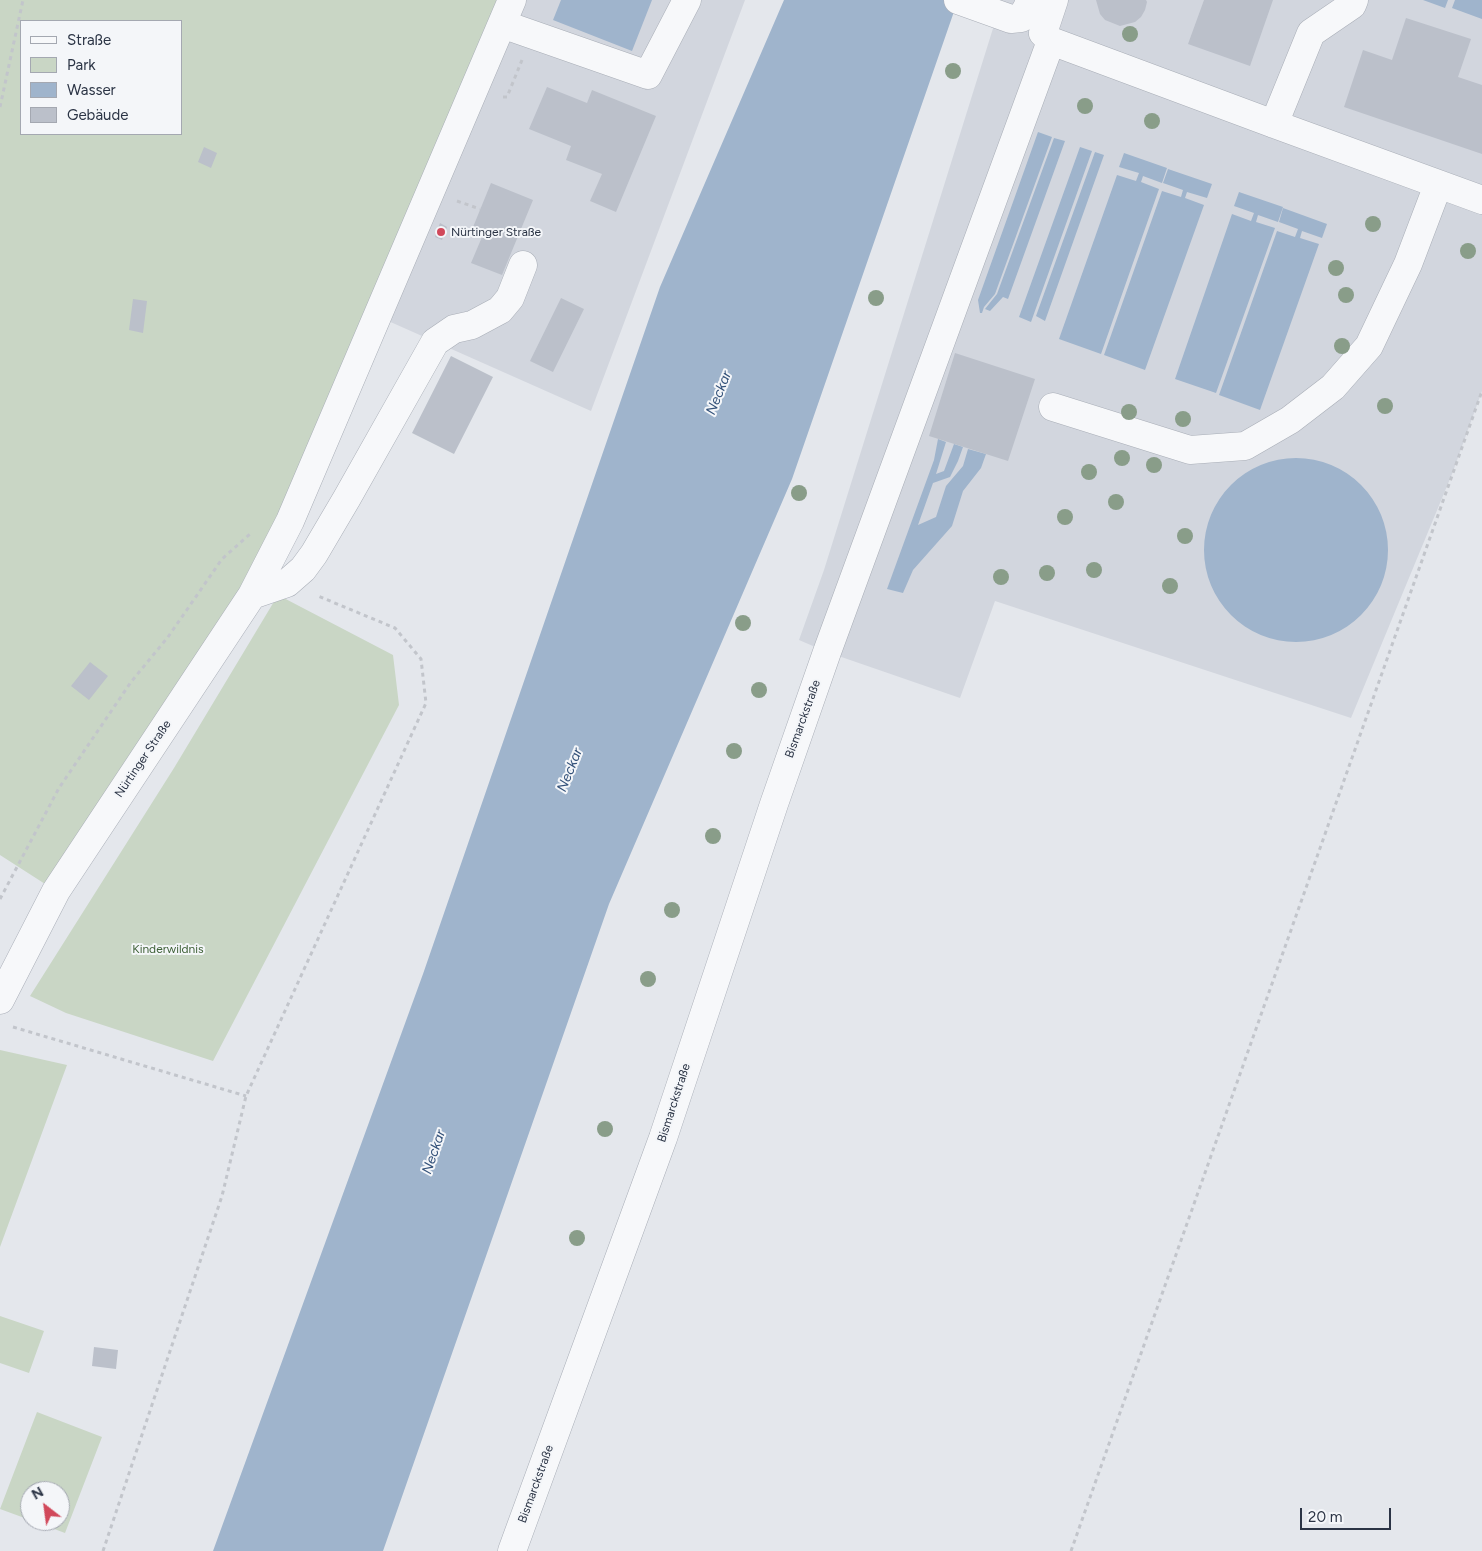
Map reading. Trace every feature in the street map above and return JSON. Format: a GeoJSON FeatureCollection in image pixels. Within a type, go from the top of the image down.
{"type":"FeatureCollection","features":[{"type":"Feature","properties":{"kind":"street"},"geometry":{"type":"LineString","coordinates":[[507,12],[648,75],[687,0]]}},
{"type":"Feature","properties":{"kind":"street"},"geometry":{"type":"LineString","coordinates":[[958,0],[1011,19],[1020,18],[1030,0]]}},
{"type":"Feature","properties":{"kind":"street"},"geometry":{"type":"LineString","coordinates":[[1054,0],[1043,33],[1051,41],[1482,200]]}},
{"type":"Feature","properties":{"kind":"street"},"geometry":{"type":"LineString","coordinates":[[1274,124],[1311,33],[1352,5],[1354,0]]}},
{"type":"Feature","properties":{"kind":"street","name":"Nürtinger Straße"},"geometry":{"type":"LineString","coordinates":[[0,1000],[56,892],[252,595],[290,521],[507,12]]}},
{"type":"Feature","properties":{"kind":"street","name":"Bismarckstraße"},"geometry":{"type":"LineString","coordinates":[[512,1551],[663,1138],[774,804],[827,652],[1051,41]]}},
{"type":"Feature","properties":{"kind":"street"},"geometry":{"type":"LineString","coordinates":[[1052,407],[1190,450],[1245,446],[1290,420],[1333,387],[1369,346],[1408,264],[1438,184]]}},
{"type":"Feature","properties":{"kind":"street"},"geometry":{"type":"LineString","coordinates":[[252,595],[287,583],[303,569],[314,554],[395,415],[434,342],[454,329],[472,325],[500,310],[510,298],[523,265]]}},
{"type":"Feature","properties":{"kind":"path"},"geometry":{"type":"LineString","coordinates":[[0,107],[22,0]]}},
{"type":"Feature","properties":{"kind":"path"},"geometry":{"type":"LineString","coordinates":[[1071,1551],[1482,391]]}},
{"type":"Feature","properties":{"kind":"path"},"geometry":{"type":"LineString","coordinates":[[0,899],[59,788],[131,682],[168,637],[222,559],[245,536],[257,529],[272,523],[290,521]]}},
{"type":"Feature","properties":{"kind":"path"},"geometry":{"type":"LineString","coordinates":[[103,1551],[222,1196],[246,1096],[426,703],[421,659],[394,628],[287,583]]}},
{"type":"Feature","properties":{"kind":"path"},"geometry":{"type":"LineString","coordinates":[[10,1026],[246,1096]]}},
{"type":"Feature","properties":{"kind":"shaded area"},"geometry":{"type":"Polygon","coordinates":[[[512,0],[745,0],[591,411],[377,316],[512,0]]]}},
{"type":"Feature","properties":{"kind":"shaded area"},"geometry":{"type":"Polygon","coordinates":[[[999,0],[1482,0],[1482,391],[1452,474],[1351,718],[995,601],[960,698],[827,652],[799,640],[824,570],[995,22],[999,0]]]}},
{"type":"Feature","properties":{"kind":"green space"},"geometry":{"type":"Polygon","coordinates":[[[0,0],[512,0],[290,521],[56,891],[0,855],[0,0]]]}},
{"type":"Feature","properties":{"kind":"green space","name":"Kinderwildnis"},"geometry":{"type":"Polygon","coordinates":[[[278,595],[393,655],[399,705],[213,1061],[66,1013],[30,996],[174,768],[278,595]]]}},
{"type":"Feature","properties":{"kind":"green space"},"geometry":{"type":"Polygon","coordinates":[[[0,1050],[67,1065],[0,1247],[0,1050]]]}},
{"type":"Feature","properties":{"kind":"green space"},"geometry":{"type":"Polygon","coordinates":[[[0,1316],[44,1331],[29,1373],[0,1363],[0,1316]]]}},
{"type":"Feature","properties":{"kind":"green space"},"geometry":{"type":"Polygon","coordinates":[[[37,1412],[102,1437],[70,1520],[70,1481],[20,1481],[20,1516],[0,1509],[37,1412]]]}},
{"type":"Feature","properties":{"kind":"water"},"geometry":{"type":"Polygon","coordinates":[[[561,0],[652,0],[632,51],[553,20],[561,0]]]}},
{"type":"Feature","properties":{"kind":"water","name":"Neckar"},"geometry":{"type":"Polygon","coordinates":[[[784,0],[958,0],[792,479],[609,904],[383,1551],[213,1551],[423,974],[660,287],[784,0]]]}},
{"type":"Feature","properties":{"kind":"water"},"geometry":{"type":"Polygon","coordinates":[[[1423,0],[1448,0],[1445,8],[1423,0]]]}},
{"type":"Feature","properties":{"kind":"water"},"geometry":{"type":"Polygon","coordinates":[[[1455,0],[1482,0],[1482,19],[1452,8],[1455,0]]]}},
{"type":"Feature","properties":{"kind":"water"},"geometry":{"type":"Polygon","coordinates":[[[1038,132],[1052,137],[995,294],[984,307],[982,313],[980,313],[978,300],[1038,132]]]}},
{"type":"Feature","properties":{"kind":"water"},"geometry":{"type":"Polygon","coordinates":[[[1054,138],[1065,141],[1008,299],[1003,297],[990,311],[985,309],[997,294],[1054,138]]]}},
{"type":"Feature","properties":{"kind":"water"},"geometry":{"type":"Polygon","coordinates":[[[1080,147],[1092,151],[1031,322],[1019,317],[1080,147]]]}},
{"type":"Feature","properties":{"kind":"water"},"geometry":{"type":"Polygon","coordinates":[[[1095,152],[1104,155],[1045,321],[1036,316],[1095,152]]]}},
{"type":"Feature","properties":{"kind":"water"},"geometry":{"type":"Polygon","coordinates":[[[1124,153],[1167,168],[1162,183],[1143,176],[1141,182],[1159,189],[1101,354],[1059,339],[1117,175],[1136,181],[1139,173],[1119,167],[1124,153]]]}},
{"type":"Feature","properties":{"kind":"water"},"geometry":{"type":"Polygon","coordinates":[[[1168,169],[1212,184],[1207,198],[1187,192],[1185,198],[1204,205],[1145,370],[1104,355],[1162,191],[1181,197],[1183,190],[1163,183],[1168,169]]]}},
{"type":"Feature","properties":{"kind":"water"},"geometry":{"type":"Polygon","coordinates":[[[1239,192],[1283,207],[1278,222],[1258,215],[1256,222],[1275,228],[1216,393],[1175,379],[1232,214],[1251,221],[1254,213],[1234,206],[1239,192]]]}},
{"type":"Feature","properties":{"kind":"water"},"geometry":{"type":"Polygon","coordinates":[[[1283,208],[1327,224],[1322,238],[1302,231],[1300,238],[1319,244],[1260,410],[1219,395],[1277,231],[1295,237],[1298,229],[1279,222],[1283,208]]]}},
{"type":"Feature","properties":{"kind":"water"},"geometry":{"type":"Polygon","coordinates":[[[938,439],[946,442],[936,474],[944,471],[954,444],[963,447],[950,477],[933,483],[918,525],[936,517],[946,486],[963,466],[968,449],[986,454],[981,468],[963,491],[952,526],[913,570],[903,593],[887,589],[934,460],[938,439]]]}},
{"type":"Feature","properties":{"kind":"water"},"geometry":{"type":"Polygon","coordinates":[[[1287,458],[1305,458],[1331,465],[1361,485],[1381,515],[1388,541],[1388,559],[1381,585],[1361,615],[1339,631],[1323,638],[1305,642],[1287,642],[1269,638],[1253,631],[1238,621],[1225,608],[1215,593],[1208,577],[1204,559],[1204,541],[1208,523],[1215,507],[1225,492],[1238,479],[1253,469],[1269,462],[1287,458]]]}},
{"type":"Feature","properties":{"kind":"building"},"geometry":{"type":"Polygon","coordinates":[[[1096,0],[1146,0],[1147,2],[1141,17],[1135,22],[1120,26],[1105,20],[1100,14],[1096,0]]]}},
{"type":"Feature","properties":{"kind":"building"},"geometry":{"type":"Polygon","coordinates":[[[1204,0],[1273,0],[1250,66],[1188,44],[1204,0]]]}},
{"type":"Feature","properties":{"kind":"building"},"geometry":{"type":"Polygon","coordinates":[[[1406,18],[1471,39],[1458,77],[1482,85],[1482,154],[1344,107],[1363,50],[1392,60],[1406,18]]]}},
{"type":"Feature","properties":{"kind":"building"},"geometry":{"type":"Polygon","coordinates":[[[547,87],[587,103],[592,90],[656,116],[616,212],[590,201],[602,174],[566,160],[571,146],[529,129],[547,87]]]}},
{"type":"Feature","properties":{"kind":"building"},"geometry":{"type":"Polygon","coordinates":[[[204,147],[217,153],[211,168],[198,162],[204,147]]]}},
{"type":"Feature","properties":{"kind":"building"},"geometry":{"type":"Polygon","coordinates":[[[491,183],[533,200],[502,275],[471,263],[482,237],[471,232],[491,183]]]}},
{"type":"Feature","properties":{"kind":"building","name":"Nürtinger Straße"},"geometry":{"type":"Polygon","coordinates":[[[440,223],[447,227],[442,240],[435,237],[440,223]]]}},
{"type":"Feature","properties":{"kind":"building"},"geometry":{"type":"Polygon","coordinates":[[[561,298],[584,309],[553,372],[530,361],[561,298]]]}},
{"type":"Feature","properties":{"kind":"building"},"geometry":{"type":"Polygon","coordinates":[[[133,299],[147,301],[143,333],[129,330],[133,299]]]}},
{"type":"Feature","properties":{"kind":"building"},"geometry":{"type":"Polygon","coordinates":[[[955,353],[1035,379],[1008,461],[929,436],[955,353]]]}},
{"type":"Feature","properties":{"kind":"building"},"geometry":{"type":"Polygon","coordinates":[[[451,356],[493,377],[454,454],[412,433],[451,356]]]}},
{"type":"Feature","properties":{"kind":"building"},"geometry":{"type":"Polygon","coordinates":[[[90,662],[108,676],[89,700],[71,686],[90,662]]]}},
{"type":"Feature","properties":{"kind":"building"},"geometry":{"type":"Polygon","coordinates":[[[94,1347],[118,1350],[116,1369],[92,1366],[94,1347]]]}},
{"type":"Feature","properties":{"kind":"place","name":"Nürtinger Straße"},"geometry":{"type":"Point","coordinates":[441,232]}}]}
